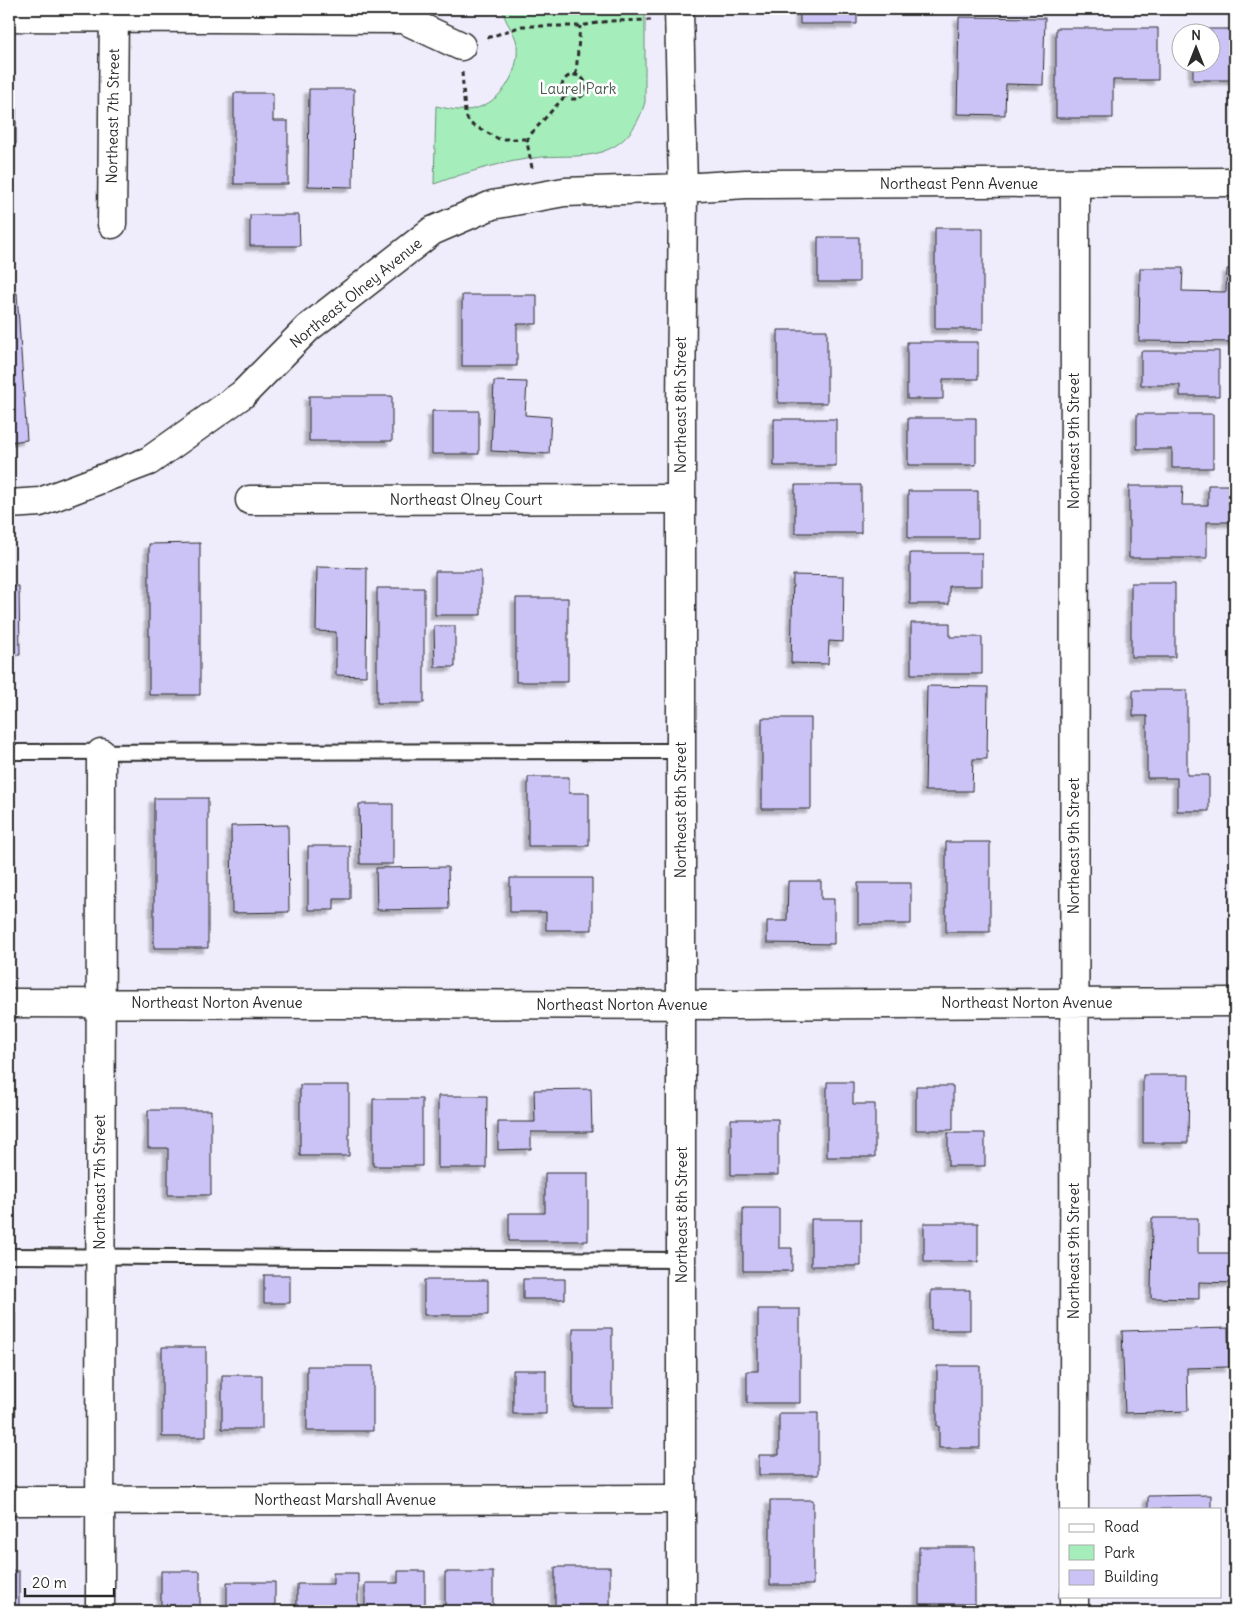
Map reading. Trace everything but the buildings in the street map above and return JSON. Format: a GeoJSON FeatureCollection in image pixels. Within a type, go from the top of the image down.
{"type":"FeatureCollection","features":[{"type":"Feature","properties":{"kind":"street"},"geometry":{"type":"LineString","coordinates":[[9,17],[114,13],[403,19],[461,46]]}},
{"type":"Feature","properties":{"kind":"street","name":"Northeast 7th Street"},"geometry":{"type":"LineString","coordinates":[[112,224],[114,13]]}},
{"type":"Feature","properties":{"kind":"street","name":"Northeast 8th Street"},"geometry":{"type":"LineString","coordinates":[[679,14],[683,188],[681,499],[681,1611]]}},
{"type":"Feature","properties":{"kind":"street","name":"Northeast Penn Avenue"},"geometry":{"type":"LineString","coordinates":[[683,188],[746,184],[1235,182]]}},
{"type":"Feature","properties":{"kind":"street","name":"Northeast 9th Street"},"geometry":{"type":"LineString","coordinates":[[1074,1508],[1075,183]]}},
{"type":"Feature","properties":{"kind":"street","name":"Northeast Olney Avenue"},"geometry":{"type":"LineString","coordinates":[[9,504],[40,502],[149,461],[243,394],[308,328],[432,231],[492,205],[564,192],[683,188]]}},
{"type":"Feature","properties":{"kind":"street","name":"Northeast Olney Court"},"geometry":{"type":"LineString","coordinates":[[250,500],[681,499]]}},
{"type":"Feature","properties":{"kind":"street","name":"Northeast 7th Street"},"geometry":{"type":"LineString","coordinates":[[100,1611],[101,752]]}},
{"type":"Feature","properties":{"kind":"street","name":"Northeast Norton Avenue"},"geometry":{"type":"LineString","coordinates":[[9,1002],[682,1006],[1235,1002]]}},
{"type":"Feature","properties":{"kind":"street","name":"Northeast Marshall Avenue"},"geometry":{"type":"LineString","coordinates":[[9,1501],[681,1500]]}},
{"type":"Feature","properties":{"kind":"street"},"geometry":{"type":"LineString","coordinates":[[1074,1598],[1074,1611]]}},
{"type":"Feature","properties":{"kind":"lane"},"geometry":{"type":"LineString","coordinates":[[9,752],[681,751]]}},
{"type":"Feature","properties":{"kind":"lane"},"geometry":{"type":"LineString","coordinates":[[9,1256],[100,1255],[682,1260]]}},
{"type":"Feature","properties":{"kind":"path"},"geometry":{"type":"LineString","coordinates":[[528,139],[499,139],[469,122],[465,113],[461,46],[522,26],[580,26],[679,14]]}},
{"type":"Feature","properties":{"kind":"path"},"geometry":{"type":"LineString","coordinates":[[576,74],[580,26]]}},
{"type":"Feature","properties":{"kind":"path"},"geometry":{"type":"LineString","coordinates":[[576,74],[582,77],[586,83],[586,90],[577,99],[571,99],[565,96],[561,84],[564,78],[576,74]]}},
{"type":"Feature","properties":{"kind":"path"},"geometry":{"type":"LineString","coordinates":[[536,197],[528,139],[534,128],[565,96]]}},
{"type":"Feature","properties":{"kind":"green space","name":"Laurel Park"},"geometry":{"type":"Polygon","coordinates":[[[503,9],[645,9],[645,102],[643,109],[627,136],[616,145],[601,152],[514,161],[434,184],[436,106],[459,110],[478,108],[498,96],[511,78],[517,56],[517,44],[503,9]]]}}]}
